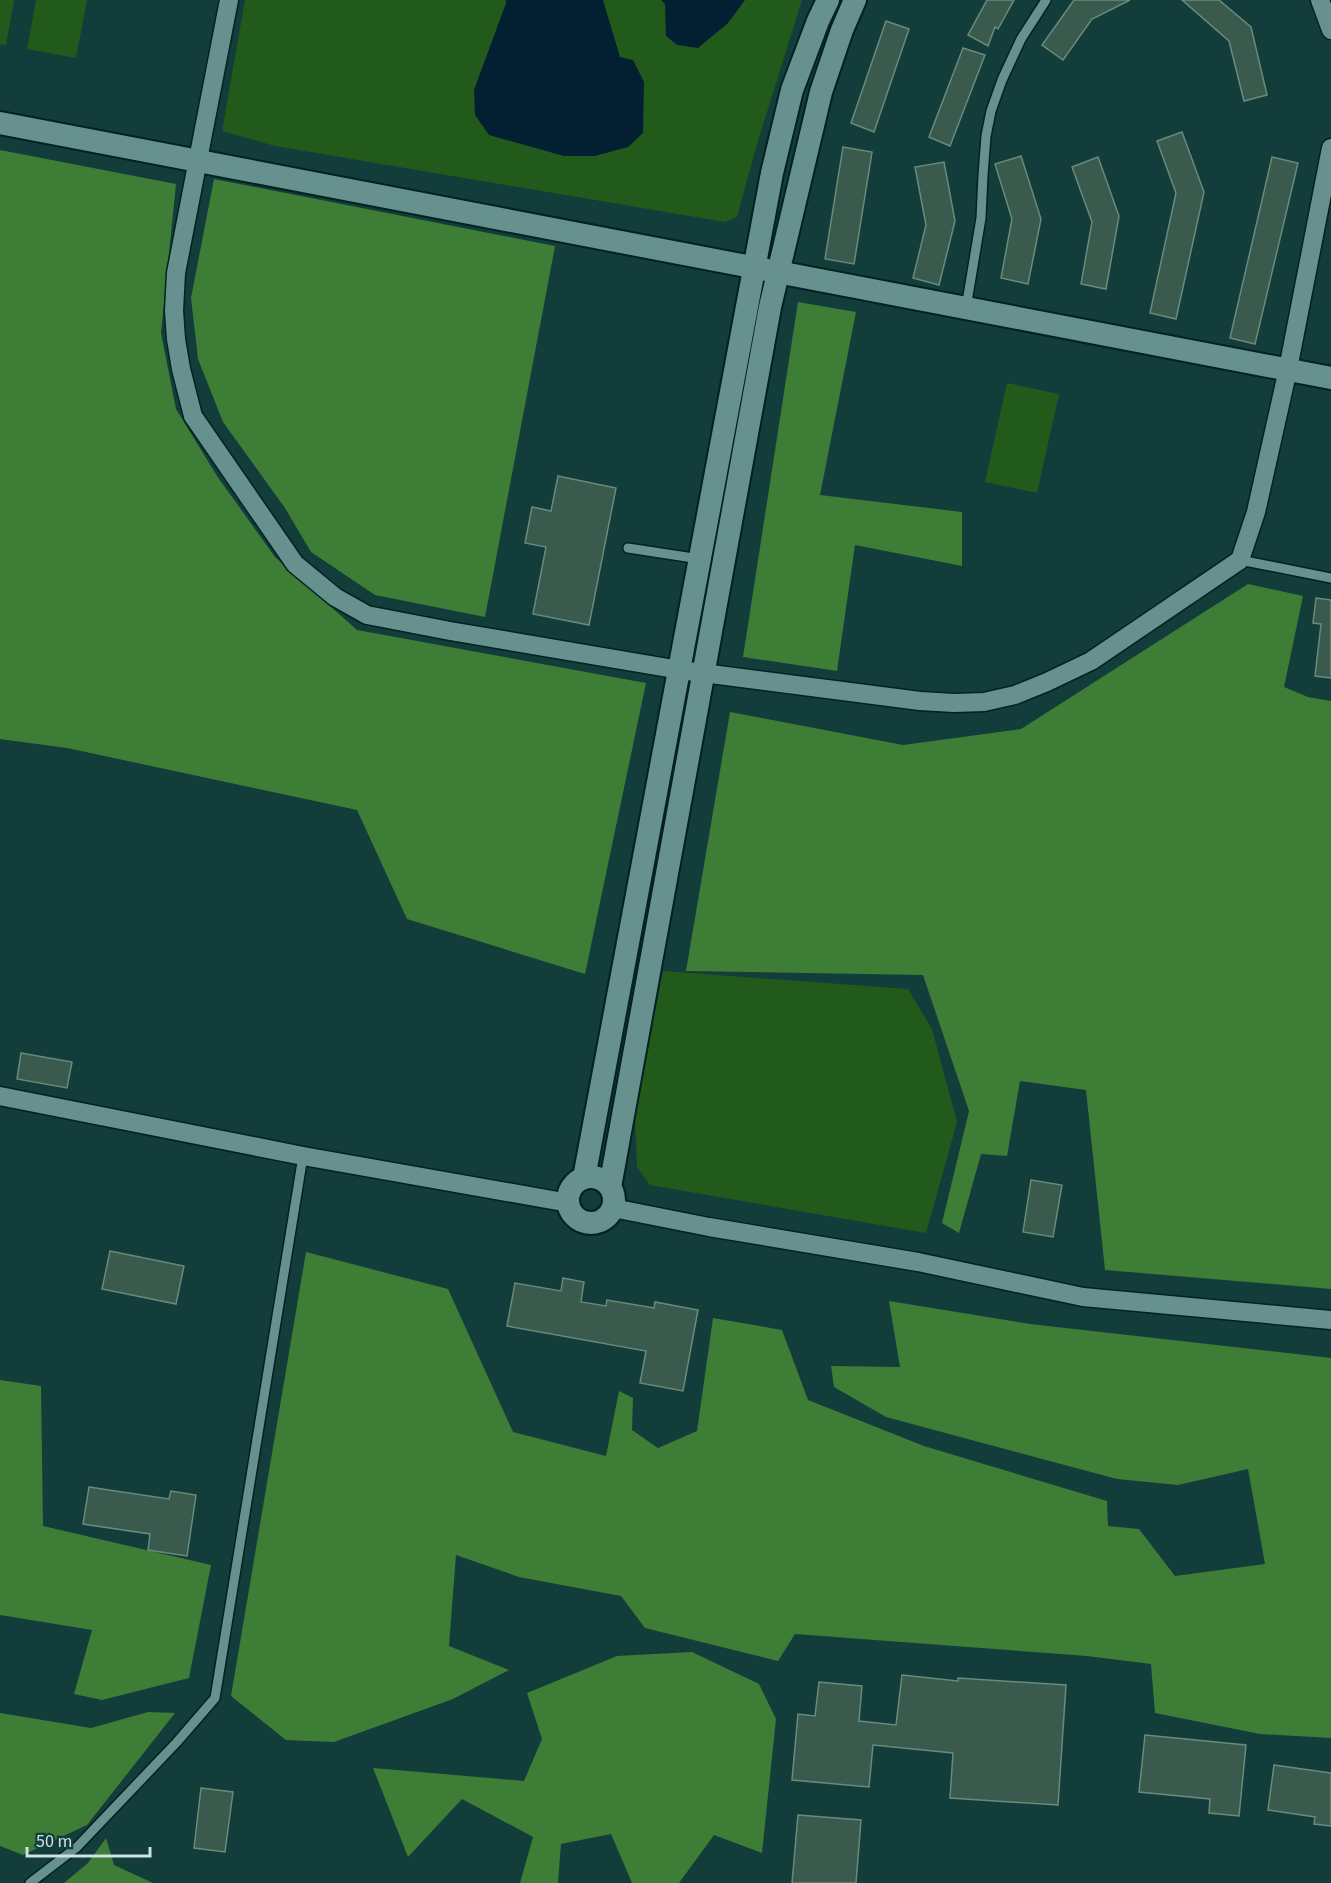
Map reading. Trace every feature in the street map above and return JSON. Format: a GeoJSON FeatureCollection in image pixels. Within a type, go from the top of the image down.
{"type":"FeatureCollection","features":[{"type":"Feature","properties":{"kind":"street"},"geometry":{"type":"LineString","coordinates":[[230,0],[176,273],[174,311],[176,339],[193,416],[295,564],[335,597],[367,615],[680,670],[920,701],[984,702],[1016,695],[1091,661],[1240,560],[1256,512],[1288,369],[1331,148]]}},
{"type":"Feature","properties":{"kind":"street"},"geometry":{"type":"LineString","coordinates":[[584,1178],[754,267],[792,90],[828,0]]}},
{"type":"Feature","properties":{"kind":"street"},"geometry":{"type":"LineString","coordinates":[[855,0],[821,92],[777,272],[612,1197],[604,1219],[590,1223],[575,1216],[568,1203],[572,1187],[577,1182],[584,1178],[599,1178],[612,1197],[709,1227],[918,1262],[1083,1297],[1331,1320]]}},
{"type":"Feature","properties":{"kind":"street"},"geometry":{"type":"LineString","coordinates":[[1320,0],[1331,30]]}},
{"type":"Feature","properties":{"kind":"street"},"geometry":{"type":"LineString","coordinates":[[0,123],[1331,378]]}},
{"type":"Feature","properties":{"kind":"street"},"geometry":{"type":"LineString","coordinates":[[0,1096],[303,1156],[568,1203]]}},
{"type":"Feature","properties":{"kind":"lane"},"geometry":{"type":"LineString","coordinates":[[966,308],[981,218],[984,156],[991,111],[1021,39],[1046,0]]}},
{"type":"Feature","properties":{"kind":"lane"},"geometry":{"type":"LineString","coordinates":[[628,548],[700,560]]}},
{"type":"Feature","properties":{"kind":"lane"},"geometry":{"type":"LineString","coordinates":[[1240,560],[1331,578]]}},
{"type":"Feature","properties":{"kind":"lane"},"geometry":{"type":"LineString","coordinates":[[30,1883],[77,1847],[177,1742],[214,1698],[303,1156]]}},
{"type":"Feature","properties":{"kind":"green space"},"geometry":{"type":"Polygon","coordinates":[[[0,0],[14,0],[6,45],[0,44],[0,0]]]}},
{"type":"Feature","properties":{"kind":"green space"},"geometry":{"type":"Polygon","coordinates":[[[36,0],[87,0],[76,58],[27,49],[36,0]]]}},
{"type":"Feature","properties":{"kind":"green space"},"geometry":{"type":"Polygon","coordinates":[[[245,0],[802,0],[737,217],[725,222],[275,146],[222,131],[245,0]]]}},
{"type":"Feature","properties":{"kind":"green space"},"geometry":{"type":"Polygon","coordinates":[[[0,150],[176,184],[161,333],[176,409],[217,476],[275,557],[357,630],[646,683],[585,974],[407,919],[357,810],[67,748],[0,739],[0,150]]]}},
{"type":"Feature","properties":{"kind":"green space"},"geometry":{"type":"Polygon","coordinates":[[[214,179],[555,246],[485,617],[375,595],[311,552],[285,508],[223,422],[198,359],[191,298],[214,179]]]}},
{"type":"Feature","properties":{"kind":"green space"},"geometry":{"type":"Polygon","coordinates":[[[798,302],[856,312],[820,495],[962,512],[962,566],[855,545],[837,671],[743,657],[798,302]]]}},
{"type":"Feature","properties":{"kind":"green space"},"geometry":{"type":"Polygon","coordinates":[[[1007,383],[1059,394],[1037,493],[985,482],[1007,383]]]}},
{"type":"Feature","properties":{"kind":"green space"},"geometry":{"type":"Polygon","coordinates":[[[1248,584],[1303,596],[1284,687],[1308,697],[1331,701],[1331,1289],[1105,1270],[1086,1090],[1020,1081],[1007,1156],[981,1154],[959,1233],[942,1223],[969,1111],[923,975],[686,971],[730,712],[903,745],[1021,729],[1248,584]]]}},
{"type":"Feature","properties":{"kind":"green space"},"geometry":{"type":"Polygon","coordinates":[[[663,971],[908,989],[932,1029],[957,1122],[926,1233],[650,1185],[637,1167],[635,1115],[663,971]]]}},
{"type":"Feature","properties":{"kind":"green space"},"geometry":{"type":"Polygon","coordinates":[[[306,1252],[448,1289],[513,1432],[606,1456],[619,1391],[633,1398],[632,1430],[658,1448],[697,1431],[713,1318],[782,1330],[808,1400],[924,1446],[1107,1501],[1108,1526],[1139,1529],[1175,1576],[1265,1564],[1248,1469],[1178,1485],[1117,1479],[886,1417],[834,1387],[831,1366],[900,1367],[889,1301],[1030,1324],[1331,1358],[1331,1738],[1260,1734],[1155,1713],[1151,1664],[1087,1656],[795,1634],[778,1661],[645,1628],[621,1596],[519,1577],[456,1555],[449,1646],[509,1670],[453,1699],[334,1742],[286,1740],[231,1696],[306,1252]]]}},
{"type":"Feature","properties":{"kind":"green space"},"geometry":{"type":"Polygon","coordinates":[[[0,1380],[41,1386],[43,1526],[211,1565],[189,1678],[102,1700],[74,1694],[92,1630],[0,1615],[0,1380]]]}},
{"type":"Feature","properties":{"kind":"green space"},"geometry":{"type":"Polygon","coordinates":[[[692,1652],[759,1684],[776,1719],[762,1853],[714,1835],[679,1883],[632,1883],[611,1834],[561,1844],[558,1883],[520,1883],[533,1837],[462,1799],[408,1857],[373,1768],[524,1781],[542,1739],[527,1693],[617,1656],[692,1652]]]}},
{"type":"Feature","properties":{"kind":"green space"},"geometry":{"type":"Polygon","coordinates":[[[148,1712],[175,1713],[87,1825],[23,1855],[0,1846],[0,1713],[91,1728],[148,1712]]]}},
{"type":"Feature","properties":{"kind":"green space"},"geometry":{"type":"Polygon","coordinates":[[[106,1838],[114,1865],[153,1883],[64,1883],[88,1863],[106,1838]]]}},
{"type":"Feature","properties":{"kind":"water"},"geometry":{"type":"Polygon","coordinates":[[[506,0],[603,0],[620,57],[633,60],[644,82],[643,133],[628,147],[595,156],[564,156],[489,135],[475,115],[474,90],[506,0]]]}},
{"type":"Feature","properties":{"kind":"water"},"geometry":{"type":"Polygon","coordinates":[[[661,0],[745,0],[728,23],[698,48],[677,45],[666,36],[665,4],[661,0]]]}},
{"type":"Feature","properties":{"kind":"building"},"geometry":{"type":"Polygon","coordinates":[[[987,0],[1014,0],[998,29],[995,27],[988,46],[968,35],[987,0]]]}},
{"type":"Feature","properties":{"kind":"building"},"geometry":{"type":"Polygon","coordinates":[[[1074,0],[1130,0],[1092,19],[1063,60],[1042,45],[1074,0]]]}},
{"type":"Feature","properties":{"kind":"building"},"geometry":{"type":"Polygon","coordinates":[[[1182,0],[1219,0],[1251,27],[1267,95],[1244,101],[1229,41],[1182,0]]]}},
{"type":"Feature","properties":{"kind":"building"},"geometry":{"type":"Polygon","coordinates":[[[886,21],[909,29],[874,132],[851,123],[886,21]]]}},
{"type":"Feature","properties":{"kind":"building"},"geometry":{"type":"Polygon","coordinates":[[[963,48],[985,55],[950,146],[929,137],[963,48]]]}},
{"type":"Feature","properties":{"kind":"building"},"geometry":{"type":"Polygon","coordinates":[[[1182,132],[1204,192],[1176,319],[1150,313],[1176,193],[1157,141],[1182,132]]]}},
{"type":"Feature","properties":{"kind":"building"},"geometry":{"type":"Polygon","coordinates":[[[843,147],[872,152],[854,264],[825,259],[843,147]]]}},
{"type":"Feature","properties":{"kind":"building"},"geometry":{"type":"Polygon","coordinates":[[[1021,156],[1041,219],[1028,284],[1001,278],[1012,219],[995,164],[1021,156]]]}},
{"type":"Feature","properties":{"kind":"building"},"geometry":{"type":"Polygon","coordinates":[[[1098,157],[1119,216],[1106,289],[1081,284],[1092,222],[1072,167],[1098,157]]]}},
{"type":"Feature","properties":{"kind":"building"},"geometry":{"type":"Polygon","coordinates":[[[1272,157],[1298,163],[1255,344],[1230,338],[1272,157]]]}},
{"type":"Feature","properties":{"kind":"building"},"geometry":{"type":"Polygon","coordinates":[[[944,162],[955,221],[939,285],[913,278],[926,225],[915,167],[944,162]]]}},
{"type":"Feature","properties":{"kind":"building"},"geometry":{"type":"Polygon","coordinates":[[[558,476],[616,488],[589,625],[533,614],[546,547],[525,543],[532,507],[551,511],[558,476]]]}},
{"type":"Feature","properties":{"kind":"building"},"geometry":{"type":"Polygon","coordinates":[[[1316,598],[1331,600],[1331,678],[1315,676],[1321,624],[1313,623],[1316,598]]]}},
{"type":"Feature","properties":{"kind":"building"},"geometry":{"type":"Polygon","coordinates":[[[21,1053],[72,1062],[67,1088],[17,1079],[21,1053]]]}},
{"type":"Feature","properties":{"kind":"building"},"geometry":{"type":"Polygon","coordinates":[[[1031,1180],[1062,1185],[1053,1237],[1023,1232],[1031,1180]]]}},
{"type":"Feature","properties":{"kind":"building"},"geometry":{"type":"Polygon","coordinates":[[[110,1251],[184,1266],[176,1304],[102,1289],[110,1251]]]}},
{"type":"Feature","properties":{"kind":"building"},"geometry":{"type":"Polygon","coordinates":[[[563,1278],[584,1282],[581,1302],[606,1306],[607,1300],[654,1308],[655,1302],[698,1310],[683,1391],[640,1383],[646,1351],[507,1326],[515,1283],[561,1291],[563,1278]]]}},
{"type":"Feature","properties":{"kind":"building"},"geometry":{"type":"Polygon","coordinates":[[[89,1487],[169,1499],[171,1491],[196,1495],[187,1556],[148,1550],[150,1534],[83,1524],[89,1487]]]}},
{"type":"Feature","properties":{"kind":"building"},"geometry":{"type":"Polygon","coordinates":[[[902,1675],[958,1681],[958,1678],[1066,1685],[1058,1805],[950,1798],[953,1753],[873,1745],[869,1787],[792,1780],[798,1714],[815,1716],[819,1682],[862,1686],[859,1721],[896,1725],[902,1675]]]}},
{"type":"Feature","properties":{"kind":"building"},"geometry":{"type":"Polygon","coordinates":[[[1145,1735],[1246,1745],[1239,1816],[1209,1813],[1210,1799],[1139,1792],[1145,1735]]]}},
{"type":"Feature","properties":{"kind":"building"},"geometry":{"type":"Polygon","coordinates":[[[1274,1765],[1331,1773],[1331,1826],[1314,1824],[1315,1817],[1268,1810],[1274,1765]]]}},
{"type":"Feature","properties":{"kind":"building"},"geometry":{"type":"Polygon","coordinates":[[[201,1788],[233,1792],[225,1852],[194,1848],[201,1788]]]}},
{"type":"Feature","properties":{"kind":"building"},"geometry":{"type":"Polygon","coordinates":[[[798,1815],[861,1820],[856,1883],[792,1883],[798,1815]]]}}]}
